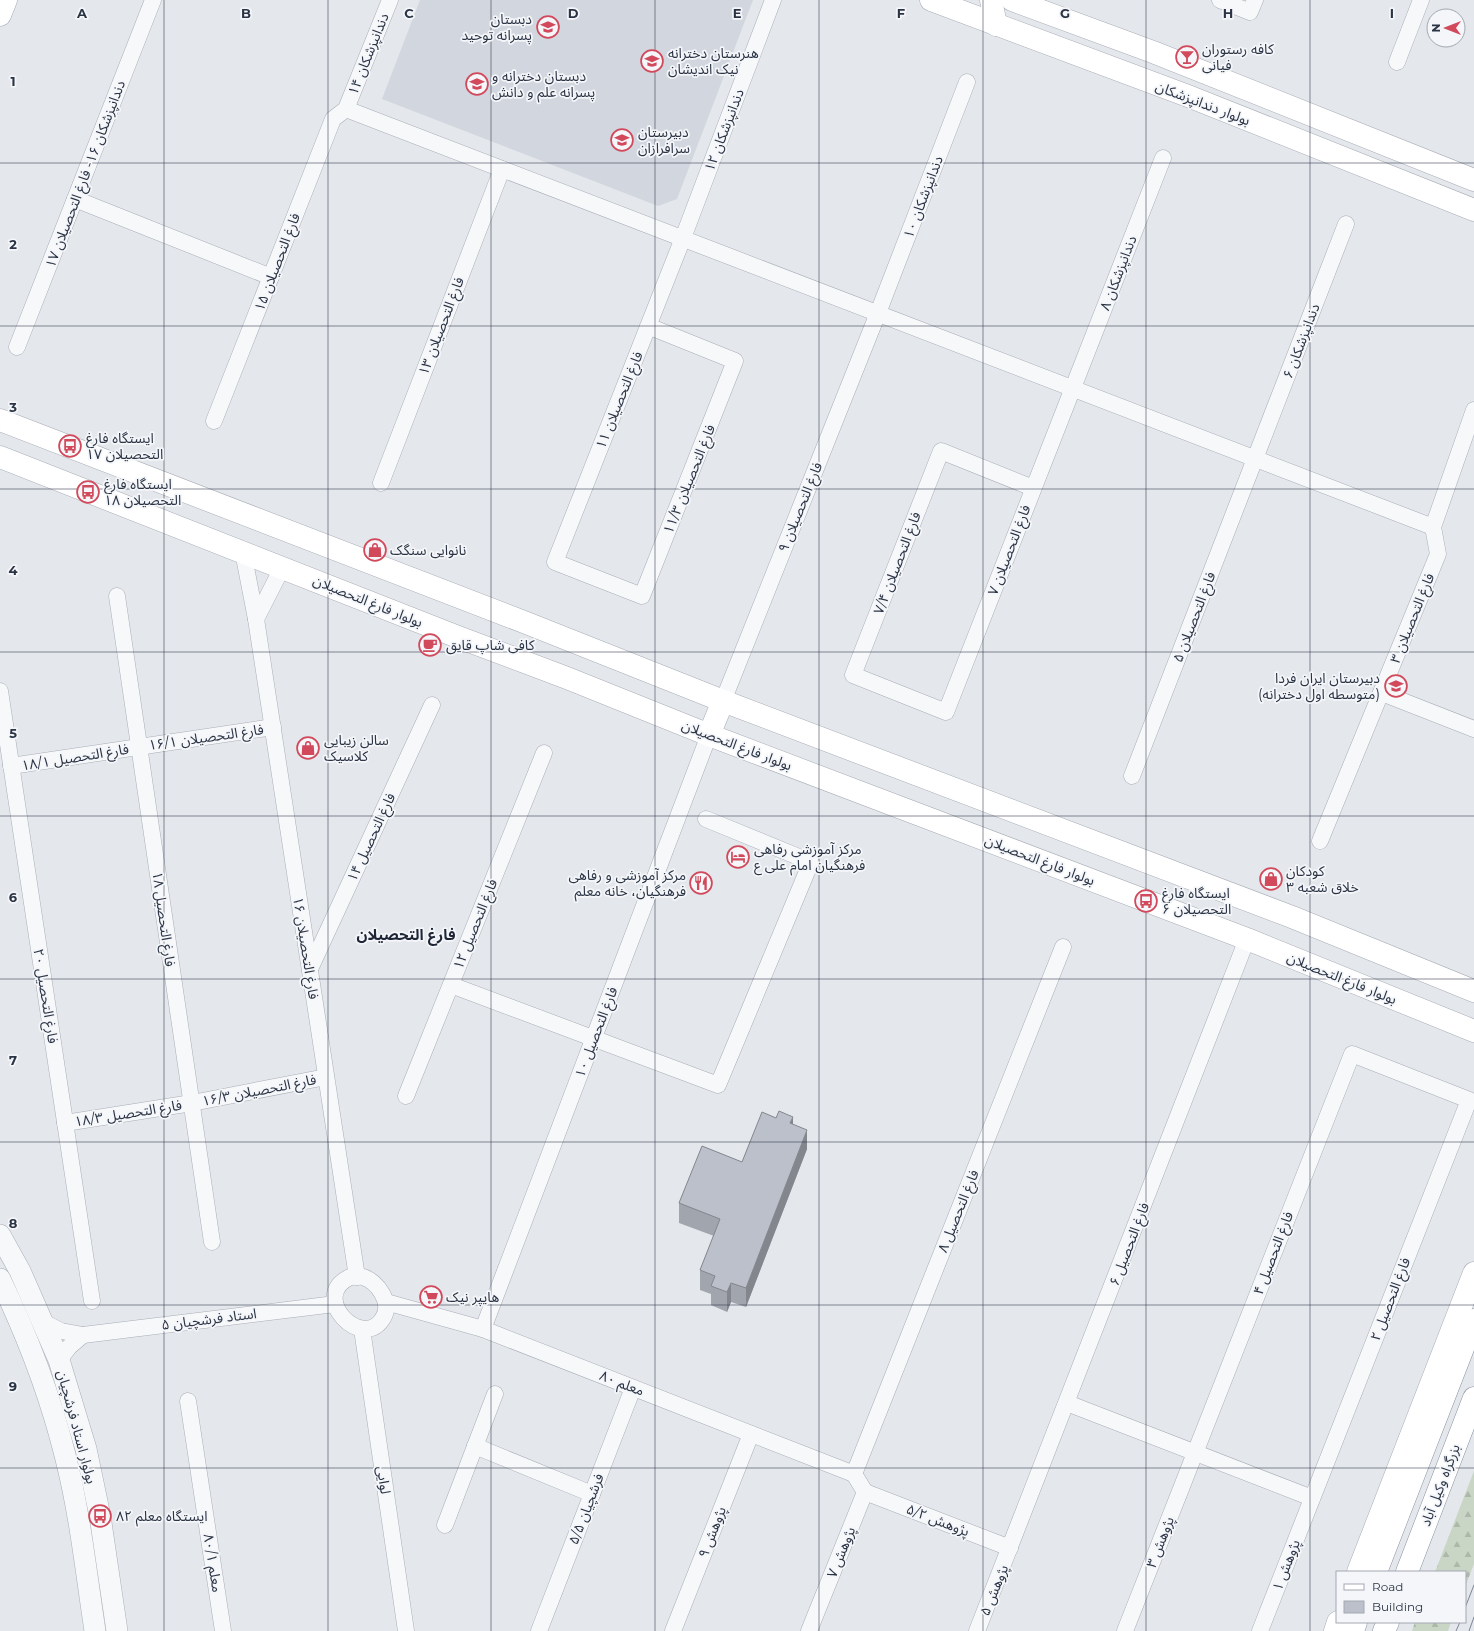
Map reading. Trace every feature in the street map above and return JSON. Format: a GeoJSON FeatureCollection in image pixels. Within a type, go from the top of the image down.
{"type":"FeatureCollection","features":[{"type":"Feature","properties":{"kind":"main road"},"geometry":{"type":"LineString","coordinates":[[0,15],[6,0]]}},
{"type":"Feature","properties":{"kind":"main road","name":"بولوار دندانپزشکان"},"geometry":{"type":"LineString","coordinates":[[931,0],[1188,96],[1474,210]]}},
{"type":"Feature","properties":{"kind":"main road"},"geometry":{"type":"LineString","coordinates":[[991,0],[996,25]]}},
{"type":"Feature","properties":{"kind":"main road"},"geometry":{"type":"LineString","coordinates":[[996,25],[1012,0]]}},
{"type":"Feature","properties":{"kind":"main road","name":"بولوار دندانپزشکان"},"geometry":{"type":"LineString","coordinates":[[1012,0],[1153,52],[1474,180]]}},
{"type":"Feature","properties":{"kind":"main road"},"geometry":{"type":"LineString","coordinates":[[0,420],[516,619],[723,701],[1292,917],[1474,991]]}},
{"type":"Feature","properties":{"kind":"main road","name":"بولوار فارغ التحصیلان"},"geometry":{"type":"LineString","coordinates":[[0,457],[567,678],[709,735],[1247,939],[1474,1031]]}},
{"type":"Feature","properties":{"kind":"main road"},"geometry":{"type":"LineString","coordinates":[[709,735],[723,701]]}},
{"type":"Feature","properties":{"kind":"main road"},"geometry":{"type":"LineString","coordinates":[[1358,1571],[1474,1273]]}},
{"type":"Feature","properties":{"kind":"main road"},"geometry":{"type":"LineString","coordinates":[[1376,1571],[1474,1320]]}},
{"type":"Feature","properties":{"kind":"main road","name":"بزرگراه وکیل آباد"},"geometry":{"type":"LineString","coordinates":[[1407,1571],[1474,1398]]}},
{"type":"Feature","properties":{"kind":"street","name":"دندانپزشکان ۱۶- فارغ التحصیلان ۱۷"},"geometry":{"type":"LineString","coordinates":[[17,348],[154,0]]}},
{"type":"Feature","properties":{"kind":"street","name":"دندانپزشکان ۱۴"},"geometry":{"type":"LineString","coordinates":[[346,109],[390,0]]}},
{"type":"Feature","properties":{"kind":"street","name":"دندانپزشکان ۱۲"},"geometry":{"type":"LineString","coordinates":[[683,238],[773,0]]}},
{"type":"Feature","properties":{"kind":"street"},"geometry":{"type":"LineString","coordinates":[[1220,0],[1253,6]]}},
{"type":"Feature","properties":{"kind":"street"},"geometry":{"type":"LineString","coordinates":[[1397,62],[1421,0]]}},
{"type":"Feature","properties":{"kind":"street","name":"دندانپزشکان ۱۰"},"geometry":{"type":"LineString","coordinates":[[878,313],[967,82]]}},
{"type":"Feature","properties":{"kind":"street"},"geometry":{"type":"LineString","coordinates":[[346,109],[1433,527],[1474,410]]}},
{"type":"Feature","properties":{"kind":"street","name":"فارغ التحصیلان ۱۵"},"geometry":{"type":"LineString","coordinates":[[214,421],[333,119],[346,109]]}},
{"type":"Feature","properties":{"kind":"street","name":"دندانپزشکان ۸"},"geometry":{"type":"LineString","coordinates":[[1073,388],[1163,158]]}},
{"type":"Feature","properties":{"kind":"street","name":"فارغ التحصیلان ۱۳"},"geometry":{"type":"LineString","coordinates":[[381,483],[502,169]]}},
{"type":"Feature","properties":{"kind":"street"},"geometry":{"type":"LineString","coordinates":[[75,199],[271,277]]}},
{"type":"Feature","properties":{"kind":"street","name":"دندانپزشکان ۶"},"geometry":{"type":"LineString","coordinates":[[1255,458],[1346,224]]}},
{"type":"Feature","properties":{"kind":"street","name":"فارغ التحصیلان ۱۱"},"geometry":{"type":"LineString","coordinates":[[642,596],[555,562],[683,238]]}},
{"type":"Feature","properties":{"kind":"street","name":"فارغ التحصیلان ۹"},"geometry":{"type":"LineString","coordinates":[[723,701],[878,313]]}},
{"type":"Feature","properties":{"kind":"street","name":"فارغ التحصیلان ۱۱/۳"},"geometry":{"type":"LineString","coordinates":[[642,596],[735,361],[648,326]]}},
{"type":"Feature","properties":{"kind":"street","name":"فارغ التحصیلان ۷"},"geometry":{"type":"LineString","coordinates":[[946,712],[1073,388]]}},
{"type":"Feature","properties":{"kind":"street","name":"فارغ التحصیلان ۷/۴"},"geometry":{"type":"LineString","coordinates":[[946,712],[853,675],[941,451],[1033,488]]}},
{"type":"Feature","properties":{"kind":"street","name":"فارغ التحصیلان ۵"},"geometry":{"type":"LineString","coordinates":[[1132,776],[1255,458]]}},
{"type":"Feature","properties":{"kind":"street","name":"فارغ التحصیلان ۳"},"geometry":{"type":"LineString","coordinates":[[1320,841],[1438,554],[1433,527]]}},
{"type":"Feature","properties":{"kind":"street","name":"فارغ التحصیلان ۱۶"},"geometry":{"type":"LineString","coordinates":[[242,552],[256,619],[357,1276]]}},
{"type":"Feature","properties":{"kind":"street"},"geometry":{"type":"LineString","coordinates":[[256,619],[282,568]]}},
{"type":"Feature","properties":{"kind":"street","name":"فارغ التحصیل ۱۸"},"geometry":{"type":"LineString","coordinates":[[117,596],[212,1242]]}},
{"type":"Feature","properties":{"kind":"street","name":"فارغ التحصیل ۲۰"},"geometry":{"type":"LineString","coordinates":[[0,691],[92,1301]]}},
{"type":"Feature","properties":{"kind":"street"},"geometry":{"type":"LineString","coordinates":[[1382,693],[1474,729]]}},
{"type":"Feature","properties":{"kind":"street","name":"فارغ التحصیل ۱۴"},"geometry":{"type":"LineString","coordinates":[[310,968],[432,705]]}},
{"type":"Feature","properties":{"kind":"street","name":"فارغ التحصیلان ۱۶/۱"},"geometry":{"type":"LineString","coordinates":[[139,747],[273,728]]}},
{"type":"Feature","properties":{"kind":"street","name":"فارغ التحصیل ۱۰"},"geometry":{"type":"LineString","coordinates":[[483,1329],[709,735]]}},
{"type":"Feature","properties":{"kind":"street","name":"فارغ التحصیل ۱۸/۱"},"geometry":{"type":"LineString","coordinates":[[11,766],[139,747]]}},
{"type":"Feature","properties":{"kind":"street","name":"فارغ التحصیل ۱۲"},"geometry":{"type":"LineString","coordinates":[[406,1096],[544,752]]}},
{"type":"Feature","properties":{"kind":"street"},"geometry":{"type":"LineString","coordinates":[[451,985],[718,1085],[811,862],[706,819]]}},
{"type":"Feature","properties":{"kind":"street","name":"فارغ التحصیل ۶"},"geometry":{"type":"LineString","coordinates":[[1010,1548],[1247,939]]}},
{"type":"Feature","properties":{"kind":"street","name":"فارغ التحصیل ۸"},"geometry":{"type":"LineString","coordinates":[[854,1474],[1063,947]]}},
{"type":"Feature","properties":{"kind":"street","name":"فارغ التحصیل ۴"},"geometry":{"type":"LineString","coordinates":[[1195,1453],[1352,1054],[1469,1100]]}},
{"type":"Feature","properties":{"kind":"street","name":"فارغ التحصیلان ۱۶/۳"},"geometry":{"type":"LineString","coordinates":[[192,1103],[326,1077]]}},
{"type":"Feature","properties":{"kind":"street","name":"فارغ التحصیل ۲"},"geometry":{"type":"LineString","coordinates":[[1312,1498],[1469,1100]]}},
{"type":"Feature","properties":{"kind":"street","name":"فارغ التحصیل ۱۸/۳"},"geometry":{"type":"LineString","coordinates":[[65,1123],[192,1103]]}},
{"type":"Feature","properties":{"kind":"street","name":"بولوار استاد فرشچیان"},"geometry":{"type":"LineString","coordinates":[[0,1235],[20,1271],[59,1360],[86,1449],[100,1516],[117,1631]]}},
{"type":"Feature","properties":{"kind":"street"},"geometry":{"type":"LineString","coordinates":[[357,1276],[369,1280],[384,1296],[386,1302],[384,1317],[380,1322],[369,1329],[362,1329],[351,1325],[338,1310],[334,1297],[339,1284],[344,1280],[357,1276]]}},
{"type":"Feature","properties":{"kind":"street","name":"بولوار استاد فرشچیان"},"geometry":{"type":"LineString","coordinates":[[0,1279],[38,1368],[65,1455],[79,1520],[95,1631]]}},
{"type":"Feature","properties":{"kind":"street","name":"معلم ۸۰"},"geometry":{"type":"LineString","coordinates":[[386,1302],[483,1329],[854,1474]]}},
{"type":"Feature","properties":{"kind":"street","name":"استاد فرشچیان ۵"},"geometry":{"type":"LineString","coordinates":[[42,1321],[61,1331],[83,1335],[335,1304]]}},
{"type":"Feature","properties":{"kind":"street","name":"لوایی"},"geometry":{"type":"LineString","coordinates":[[362,1329],[406,1631]]}},
{"type":"Feature","properties":{"kind":"street"},"geometry":{"type":"LineString","coordinates":[[59,1360],[68,1347],[83,1335]]}},
{"type":"Feature","properties":{"kind":"street","name":"فرشچیان ۵/۵"},"geometry":{"type":"LineString","coordinates":[[539,1631],[633,1388]]}},
{"type":"Feature","properties":{"kind":"street"},"geometry":{"type":"LineString","coordinates":[[445,1525],[495,1394]]}},
{"type":"Feature","properties":{"kind":"street","name":"معلم ۸۰/۱"},"geometry":{"type":"LineString","coordinates":[[188,1401],[223,1631]]}},
{"type":"Feature","properties":{"kind":"street"},"geometry":{"type":"LineString","coordinates":[[1067,1403],[1312,1498]]}},
{"type":"Feature","properties":{"kind":"street","name":"پژوهش ۹"},"geometry":{"type":"LineString","coordinates":[[673,1631],[751,1434]]}},
{"type":"Feature","properties":{"kind":"street"},"geometry":{"type":"LineString","coordinates":[[475,1446],[592,1494]]}},
{"type":"Feature","properties":{"kind":"street","name":"پژوهش ۳"},"geometry":{"type":"LineString","coordinates":[[1125,1631],[1195,1453]]}},
{"type":"Feature","properties":{"kind":"street"},"geometry":{"type":"LineString","coordinates":[[854,1474],[865,1492]]}},
{"type":"Feature","properties":{"kind":"street","name":"پژوهش ۵/۲"},"geometry":{"type":"LineString","coordinates":[[865,1492],[1010,1548]]}},
{"type":"Feature","properties":{"kind":"street","name":"پژوهش ۷"},"geometry":{"type":"LineString","coordinates":[[810,1631],[865,1492]]}},
{"type":"Feature","properties":{"kind":"street","name":"پژوهش ۱"},"geometry":{"type":"LineString","coordinates":[[1260,1631],[1312,1498]]}},
{"type":"Feature","properties":{"kind":"street","name":"پژوهش ۵"},"geometry":{"type":"LineString","coordinates":[[977,1631],[1010,1548]]}},
{"type":"Feature","properties":{"kind":"shaded area"},"geometry":{"type":"Polygon","coordinates":[[[420,0],[753,0],[677,199],[658,206],[382,99],[420,0]]]}},
{"type":"Feature","properties":{"kind":"green space"},"geometry":{"type":"Polygon","coordinates":[[[1474,1471],[1474,1564],[1466,1584],[1466,1571],[1435,1571],[1474,1471]]]}},
{"type":"Feature","properties":{"kind":"green space"},"geometry":{"type":"Polygon","coordinates":[[[1415,1623],[1451,1623],[1448,1631],[1412,1631],[1415,1623]]]}},
{"type":"Feature","properties":{"kind":"building"},"geometry":{"type":"Polygon","coordinates":[[[779,1111],[793,1117],[790,1123],[807,1130],[746,1288],[731,1283],[727,1292],[711,1286],[715,1276],[700,1270],[720,1219],[679,1203],[702,1146],[742,1162],[762,1112],[776,1118],[779,1111]]]}},
{"type":"Feature","properties":{"kind":"tram line"},"geometry":{"type":"LineString","coordinates":[[1466,1605],[1474,1585]]}},
{"type":"Feature","properties":{"kind":"tram line"},"geometry":{"type":"LineString","coordinates":[[1469,1631],[1474,1617]]}},
{"type":"Feature","properties":{"kind":"tram line"},"geometry":{"type":"LineString","coordinates":[[1456,1631],[1460,1623]]}},
{"type":"Feature","properties":{"kind":"place","name":"دبستان پسرانه توحید"},"geometry":{"type":"Point","coordinates":[548,27]}},
{"type":"Feature","properties":{"kind":"place","name":"کافه رستوران فیانی"},"geometry":{"type":"Point","coordinates":[1187,57]}},
{"type":"Feature","properties":{"kind":"place","name":"هنرستان دخترانه نیک اندیشان"},"geometry":{"type":"Point","coordinates":[652,61]}},
{"type":"Feature","properties":{"kind":"place","name":"دبستان دخترانه و پسرانه علم و دانش"},"geometry":{"type":"Point","coordinates":[477,84]}},
{"type":"Feature","properties":{"kind":"place","name":"دبیرستان سرافرازان"},"geometry":{"type":"Point","coordinates":[622,140]}},
{"type":"Feature","properties":{"kind":"place","name":"ایستگاه فارغ التحصیلان ۱۷"},"geometry":{"type":"Point","coordinates":[70,446]}},
{"type":"Feature","properties":{"kind":"place","name":"ایستگاه فارغ التحصیلان ۱۸"},"geometry":{"type":"Point","coordinates":[88,492]}},
{"type":"Feature","properties":{"kind":"place","name":"نانوایی سنگک"},"geometry":{"type":"Point","coordinates":[375,550]}},
{"type":"Feature","properties":{"kind":"place","name":"کافی شاپ قایق"},"geometry":{"type":"Point","coordinates":[430,645]}},
{"type":"Feature","properties":{"kind":"place","name":"دبیرستان ایران فردا (متوسطه اول دخترانه)"},"geometry":{"type":"Point","coordinates":[1396,686]}},
{"type":"Feature","properties":{"kind":"place","name":"سالن زیبایی کلاسیک"},"geometry":{"type":"Point","coordinates":[308,748]}},
{"type":"Feature","properties":{"kind":"place","name":"مرکز آموزشی رفاهی فرهنگیان امام علی ع"},"geometry":{"type":"Point","coordinates":[738,857]}},
{"type":"Feature","properties":{"kind":"place","name":"کودکان خلاق شعبه ۳"},"geometry":{"type":"Point","coordinates":[1271,879]}},
{"type":"Feature","properties":{"kind":"place","name":"مرکز آموزشی و رفاهی فرهنگیان، خانه معلم"},"geometry":{"type":"Point","coordinates":[701,883]}},
{"type":"Feature","properties":{"kind":"place","name":"ایستگاه فارغ التحصیلان ۶"},"geometry":{"type":"Point","coordinates":[1146,901]}},
{"type":"Feature","properties":{"kind":"place","name":"هایپر نیک"},"geometry":{"type":"Point","coordinates":[431,1297]}},
{"type":"Feature","properties":{"kind":"place","name":"ایستگاه معلم ۸۲"},"geometry":{"type":"Point","coordinates":[100,1516]}},
{"type":"Feature","properties":{"kind":"district","name":"فارغ التحصیلان"},"geometry":{"type":"Point","coordinates":[406,934]}}]}
